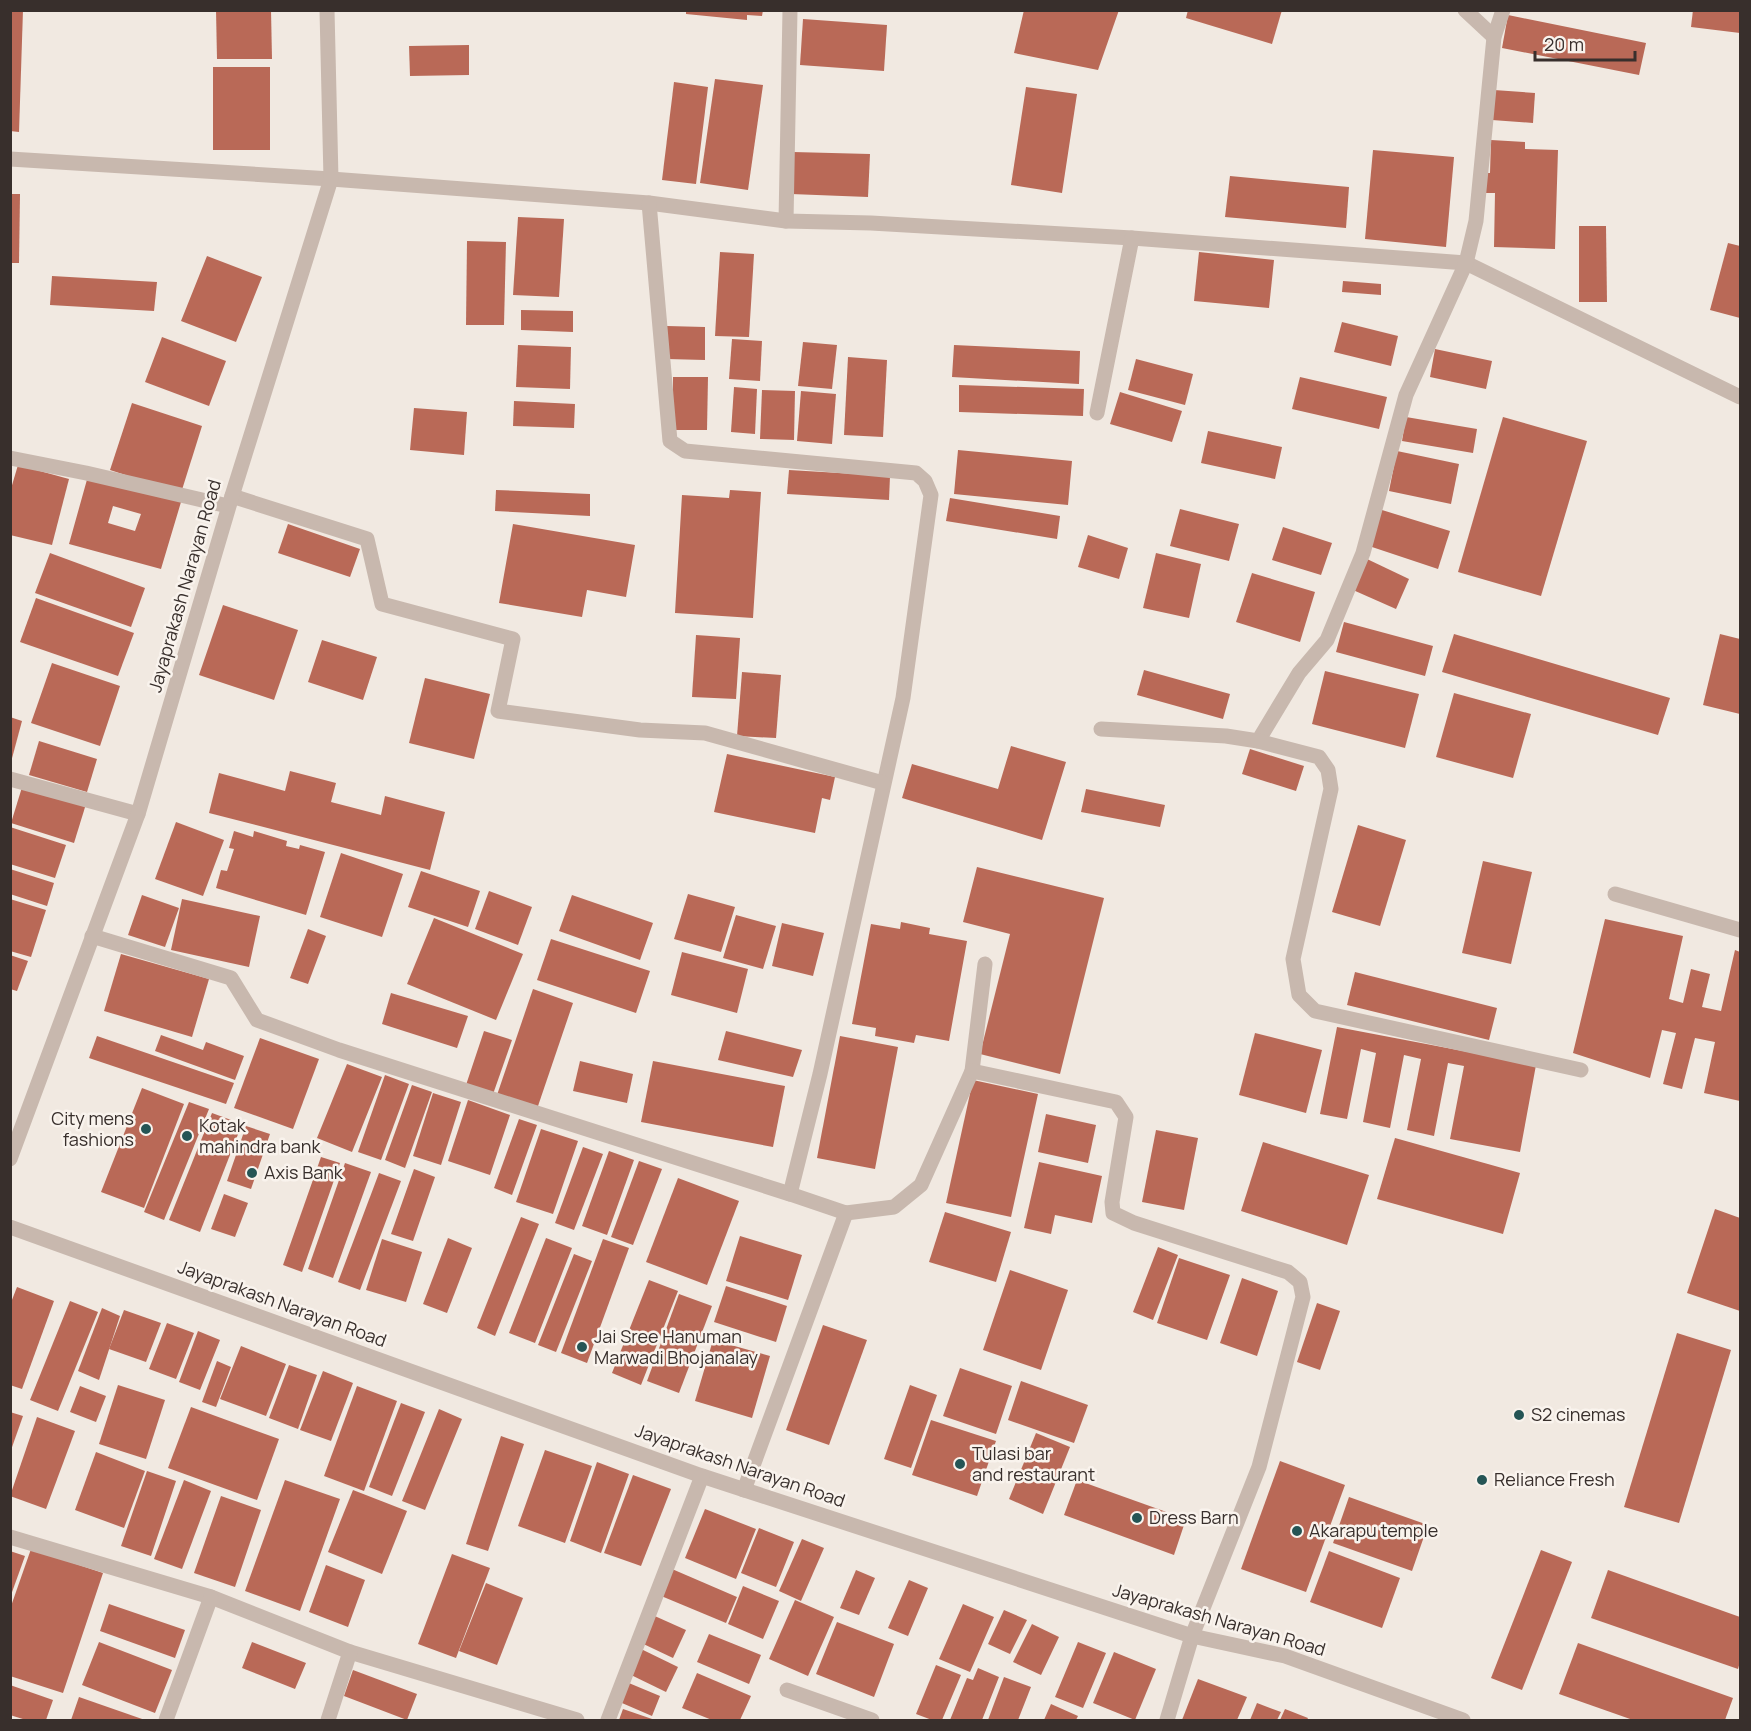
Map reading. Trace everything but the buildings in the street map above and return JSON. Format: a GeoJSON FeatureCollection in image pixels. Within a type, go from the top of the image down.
{"type":"FeatureCollection","features":[{"type":"Feature","properties":{"kind":"street","name":"Jayaprakash Narayan Road"},"geometry":{"type":"LineString","coordinates":[[10,1159],[138,814],[230,501],[331,179],[327,10]]}},
{"type":"Feature","properties":{"kind":"street"},"geometry":{"type":"LineString","coordinates":[[786,221],[790,10]]}},
{"type":"Feature","properties":{"kind":"street"},"geometry":{"type":"LineString","coordinates":[[1465,10],[1494,37]]}},
{"type":"Feature","properties":{"kind":"street"},"geometry":{"type":"LineString","coordinates":[[1258,741],[1299,673],[1327,640],[1363,553],[1406,395],[1466,263],[1476,221],[1494,37],[1503,10]]}},
{"type":"Feature","properties":{"kind":"street"},"geometry":{"type":"LineString","coordinates":[[10,159],[331,179],[649,203],[786,221],[871,223],[1132,238],[1466,263],[1740,397]]}},
{"type":"Feature","properties":{"kind":"street"},"geometry":{"type":"LineString","coordinates":[[649,203],[670,441],[684,451],[915,473],[925,481],[932,495],[903,698],[820,1074],[790,1194]]}},
{"type":"Feature","properties":{"kind":"street"},"geometry":{"type":"LineString","coordinates":[[1097,413],[1132,238]]}},
{"type":"Feature","properties":{"kind":"street"},"geometry":{"type":"LineString","coordinates":[[10,458],[230,501],[367,539],[382,604],[513,639],[498,711],[640,730],[705,733],[883,783]]}},
{"type":"Feature","properties":{"kind":"street"},"geometry":{"type":"LineString","coordinates":[[1101,729],[1226,736],[1258,741],[1319,757],[1328,770],[1331,789],[1293,959],[1299,995],[1315,1011],[1581,1070]]}},
{"type":"Feature","properties":{"kind":"street"},"geometry":{"type":"LineString","coordinates":[[10,779],[138,814]]}},
{"type":"Feature","properties":{"kind":"street"},"geometry":{"type":"LineString","coordinates":[[1615,894],[1740,930]]}},
{"type":"Feature","properties":{"kind":"street"},"geometry":{"type":"LineString","coordinates":[[92,936],[231,978],[257,1020],[328,1047],[846,1213],[894,1207],[921,1185],[972,1071],[985,964]]}},
{"type":"Feature","properties":{"kind":"street"},"geometry":{"type":"LineString","coordinates":[[972,1071],[1116,1102],[1126,1117],[1112,1202],[1113,1213],[1134,1223],[1288,1272],[1300,1282],[1303,1297],[1259,1467],[1192,1636],[1167,1720]]}},
{"type":"Feature","properties":{"kind":"street"},"geometry":{"type":"LineString","coordinates":[[744,1490],[846,1213]]}},
{"type":"Feature","properties":{"kind":"street","name":"Jayaprakash Narayan Road"},"geometry":{"type":"LineString","coordinates":[[10,1227],[702,1476],[1192,1636],[1285,1656],[1463,1720]]}},
{"type":"Feature","properties":{"kind":"street"},"geometry":{"type":"LineString","coordinates":[[608,1720],[702,1476]]}},
{"type":"Feature","properties":{"kind":"street"},"geometry":{"type":"LineString","coordinates":[[10,1537],[211,1597],[350,1652],[578,1720]]}},
{"type":"Feature","properties":{"kind":"street"},"geometry":{"type":"LineString","coordinates":[[166,1720],[211,1597]]}},
{"type":"Feature","properties":{"kind":"street"},"geometry":{"type":"LineString","coordinates":[[328,1720],[350,1652]]}},
{"type":"Feature","properties":{"kind":"street"},"geometry":{"type":"LineString","coordinates":[[787,1690],[872,1720]]}},
{"type":"Feature","properties":{"kind":"place","name":"City mens fashions"},"geometry":{"type":"Point","coordinates":[146,1129]}},
{"type":"Feature","properties":{"kind":"place","name":"Kotak mahindra bank"},"geometry":{"type":"Point","coordinates":[187,1136]}},
{"type":"Feature","properties":{"kind":"place","name":"Axis Bank"},"geometry":{"type":"Point","coordinates":[252,1173]}},
{"type":"Feature","properties":{"kind":"place","name":"Jai Sree Hanuman Marwadi Bhojanalay"},"geometry":{"type":"Point","coordinates":[582,1347]}},
{"type":"Feature","properties":{"kind":"place","name":"S2 cinemas"},"geometry":{"type":"Point","coordinates":[1519,1415]}},
{"type":"Feature","properties":{"kind":"place","name":"Tulasi bar and restaurant"},"geometry":{"type":"Point","coordinates":[960,1464]}},
{"type":"Feature","properties":{"kind":"place","name":"Reliance Fresh"},"geometry":{"type":"Point","coordinates":[1482,1480]}},
{"type":"Feature","properties":{"kind":"place","name":"Dress Barn"},"geometry":{"type":"Point","coordinates":[1137,1518]}},
{"type":"Feature","properties":{"kind":"place","name":"Akarapu temple"},"geometry":{"type":"Point","coordinates":[1297,1531]}}]}
